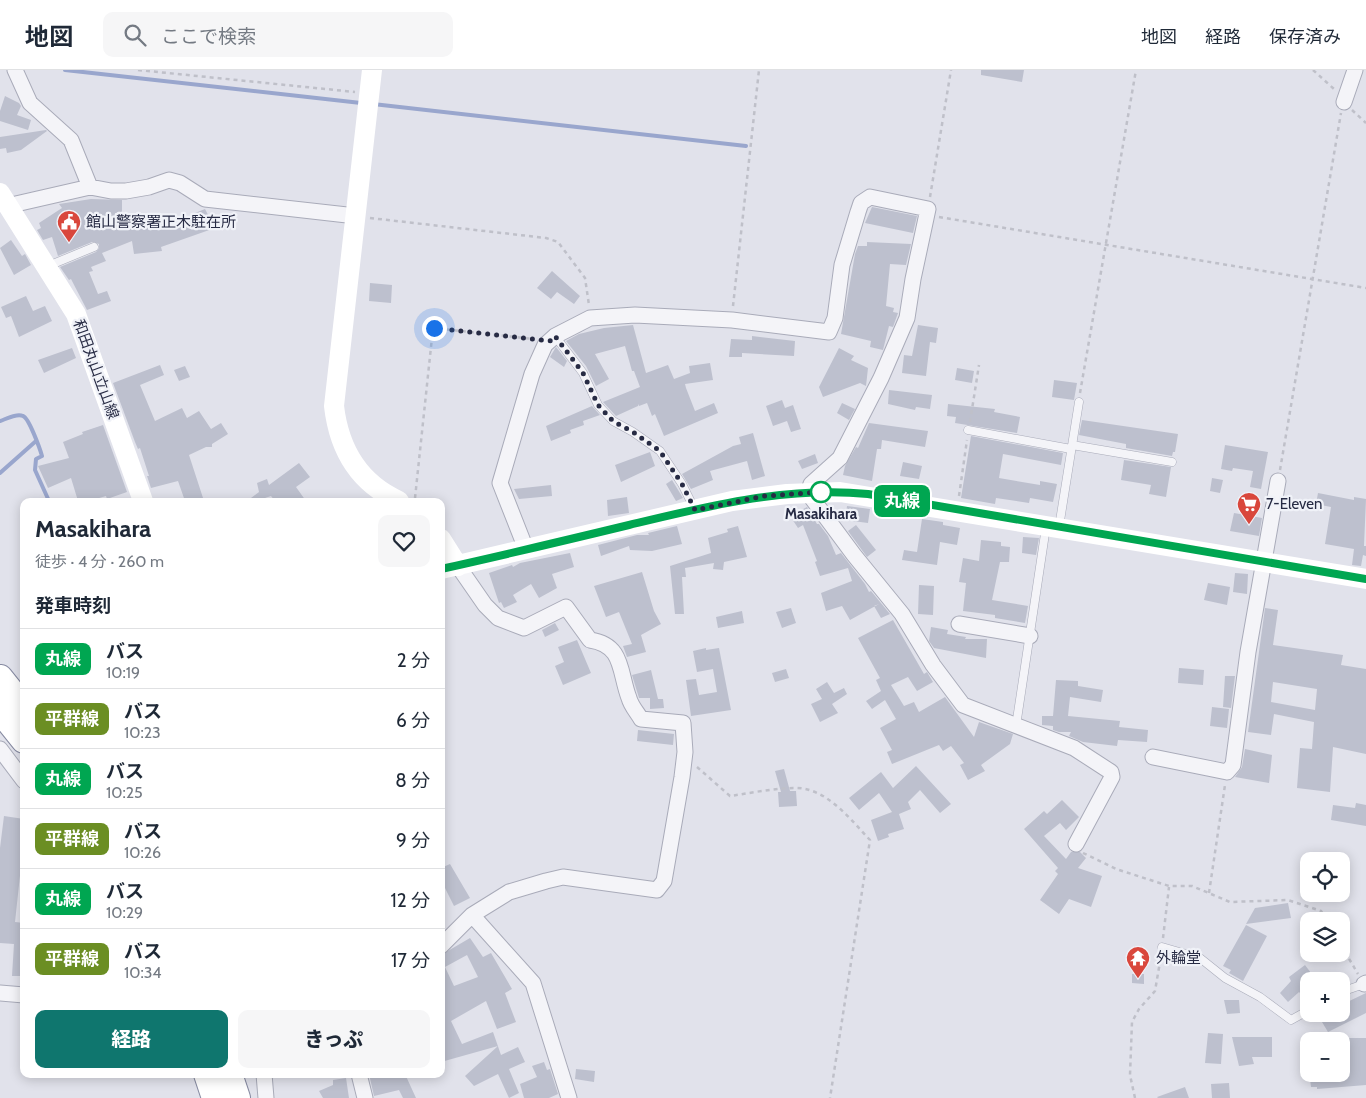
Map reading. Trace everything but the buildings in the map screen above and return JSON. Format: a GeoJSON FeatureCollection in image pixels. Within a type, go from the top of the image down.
{"type":"FeatureCollection","features":[{"type":"Feature","properties":{"kind":"highway"},"geometry":{"type":"LineString","coordinates":[[0,678],[20,703]]}},
{"type":"Feature","properties":{"kind":"highway"},"geometry":{"type":"LineString","coordinates":[[0,710],[20,735]]}},
{"type":"Feature","properties":{"kind":"highway"},"geometry":{"type":"LineString","coordinates":[[208,1078],[215,1098]]}},
{"type":"Feature","properties":{"kind":"highway"},"geometry":{"type":"LineString","coordinates":[[230,1078],[237,1098]]}},
{"type":"Feature","properties":{"kind":"main road"},"geometry":{"type":"LineString","coordinates":[[372,70],[335,390],[337,430],[346,452],[360,472],[378,490],[390,498]]}},
{"type":"Feature","properties":{"kind":"main road","name":"和田丸山立山線"},"geometry":{"type":"LineString","coordinates":[[4,200],[76,314],[142,498]]}},
{"type":"Feature","properties":{"kind":"main road"},"geometry":{"type":"LineString","coordinates":[[445,552],[450,568],[695,510],[765,496],[808,492],[840,492],[868,494],[1366,579]]}},
{"type":"Feature","properties":{"kind":"street"},"geometry":{"type":"LineString","coordinates":[[15,70],[30,103],[71,140],[90,187]]}},
{"type":"Feature","properties":{"kind":"street"},"geometry":{"type":"LineString","coordinates":[[1344,102],[1355,70]]}},
{"type":"Feature","properties":{"kind":"street"},"geometry":{"type":"LineString","coordinates":[[4,200],[90,187],[111,191],[126,191],[149,187],[169,180],[180,183],[205,199],[356,216]]}},
{"type":"Feature","properties":{"kind":"street"},"geometry":{"type":"LineString","coordinates":[[526,549],[500,483],[532,374],[545,345],[552,339],[590,318],[635,314],[732,320],[829,332],[835,318],[842,265],[861,203],[870,197],[928,212],[913,279],[907,318],[881,378],[840,458],[810,484],[808,492],[854,555],[902,614],[932,665],[963,705],[1074,748],[1111,772],[1112,776],[1076,844]]}},
{"type":"Feature","properties":{"kind":"street"},"geometry":{"type":"LineString","coordinates":[[1153,757],[1227,772],[1233,765],[1237,719],[1278,481]]}},
{"type":"Feature","properties":{"kind":"street"},"geometry":{"type":"LineString","coordinates":[[445,943],[451,938],[458,927],[472,915],[508,892],[563,876],[657,890],[664,881],[685,752],[683,723],[641,719],[630,701],[616,654],[605,642],[590,640],[566,607],[524,628],[498,618],[450,568]]}},
{"type":"Feature","properties":{"kind":"street"},"geometry":{"type":"LineString","coordinates":[[960,624],[1030,636]]}},
{"type":"Feature","properties":{"kind":"street"},"geometry":{"type":"LineString","coordinates":[[0,749],[20,776]]}},
{"type":"Feature","properties":{"kind":"street"},"geometry":{"type":"LineString","coordinates":[[472,915],[533,983],[569,1098]]}},
{"type":"Feature","properties":{"kind":"street"},"geometry":{"type":"LineString","coordinates":[[0,993],[20,995]]}},
{"type":"Feature","properties":{"kind":"street"},"geometry":{"type":"LineString","coordinates":[[264,1078],[266,1098]]}},
{"type":"Feature","properties":{"kind":"street"},"geometry":{"type":"LineString","coordinates":[[360,1078],[365,1098]]}},
{"type":"Feature","properties":{"kind":"lane"},"geometry":{"type":"LineString","coordinates":[[46,267],[94,247]]}},
{"type":"Feature","properties":{"kind":"lane"},"geometry":{"type":"LineString","coordinates":[[552,339],[583,373],[598,405],[613,421],[660,451],[682,484],[695,510]]}},
{"type":"Feature","properties":{"kind":"lane"},"geometry":{"type":"LineString","coordinates":[[1016,726],[1030,636],[1072,447],[1079,402]]}},
{"type":"Feature","properties":{"kind":"lane"},"geometry":{"type":"LineString","coordinates":[[968,430],[1172,462]]}},
{"type":"Feature","properties":{"kind":"lane"},"geometry":{"type":"LineString","coordinates":[[1162,947],[1200,958],[1225,978],[1260,997],[1291,1020],[1300,1015]]}},
{"type":"Feature","properties":{"kind":"lane"},"geometry":{"type":"LineString","coordinates":[[1350,989],[1365,983]]}},
{"type":"Feature","properties":{"kind":"path"},"geometry":{"type":"LineString","coordinates":[[138,70],[368,101]]}},
{"type":"Feature","properties":{"kind":"path"},"geometry":{"type":"LineString","coordinates":[[732,320],[759,70]]}},
{"type":"Feature","properties":{"kind":"path"},"geometry":{"type":"LineString","coordinates":[[951,70],[936,146],[928,212],[1106,245],[1366,288]]}},
{"type":"Feature","properties":{"kind":"path"},"geometry":{"type":"LineString","coordinates":[[1079,402],[1136,70]]}},
{"type":"Feature","properties":{"kind":"path"},"geometry":{"type":"LineString","coordinates":[[1278,481],[1314,280],[1334,145],[1344,102]]}},
{"type":"Feature","properties":{"kind":"path"},"geometry":{"type":"LineString","coordinates":[[356,216],[546,238],[558,242],[585,278],[590,318]]}},
{"type":"Feature","properties":{"kind":"path"},"geometry":{"type":"LineString","coordinates":[[415,498],[434,328],[552,339]]}},
{"type":"Feature","properties":{"kind":"path"},"geometry":{"type":"LineString","coordinates":[[685,752],[701,771],[730,796],[797,788],[817,793],[839,807],[870,840],[830,1098]]}},
{"type":"Feature","properties":{"kind":"path"},"geometry":{"type":"LineString","coordinates":[[1209,893],[1227,772]]}},
{"type":"Feature","properties":{"kind":"path"},"geometry":{"type":"LineString","coordinates":[[1076,844],[1082,853],[1116,869],[1169,886],[1192,886],[1230,902],[1288,900],[1322,912]]}},
{"type":"Feature","properties":{"kind":"path"},"geometry":{"type":"LineString","coordinates":[[1135,1098],[1130,1075],[1132,1022],[1139,1009],[1155,991],[1160,975],[1169,886]]}},
{"type":"Feature","properties":{"kind":"path"},"geometry":{"type":"LineString","coordinates":[[1350,959],[1365,983]]}},
{"type":"Feature","properties":{"kind":"waterway"},"geometry":{"type":"LineString","coordinates":[[65,70],[361,103]]}},
{"type":"Feature","properties":{"kind":"waterway"},"geometry":{"type":"LineString","coordinates":[[373,104],[746,146]]}},
{"type":"Feature","properties":{"kind":"waterway"},"geometry":{"type":"LineString","coordinates":[[0,421],[21,415],[28,422],[42,456],[36,459],[35,470],[48,498]]}},
{"type":"Feature","properties":{"kind":"waterway"},"geometry":{"type":"LineString","coordinates":[[0,473],[36,441]]}},
{"type":"Feature","properties":{"kind":"bus line","name":"丸線"},"geometry":{"type":"LineString","coordinates":[[445,568],[732,502],[765,496],[840,492],[868,494],[910,503],[1366,579]]}},
{"type":"Feature","properties":{"kind":"place","name":"館山警察署正木駐在所"},"geometry":{"type":"Point","coordinates":[69,243]}},
{"type":"Feature","properties":{"kind":"place","name":"Masakihara"},"geometry":{"type":"Point","coordinates":[821,492]}},
{"type":"Feature","properties":{"kind":"place","name":"7-Eleven"},"geometry":{"type":"Point","coordinates":[1249,525]}},
{"type":"Feature","properties":{"kind":"place","name":"外輪堂"},"geometry":{"type":"Point","coordinates":[1138,979]}},
{"type":"Feature","properties":{"kind":"route"},"geometry":{"type":"LineString","coordinates":[[434,328],[550,341],[555,336],[583,373],[598,405],[613,421],[660,451],[682,484],[695,510],[765,496],[821,492]]}}]}
